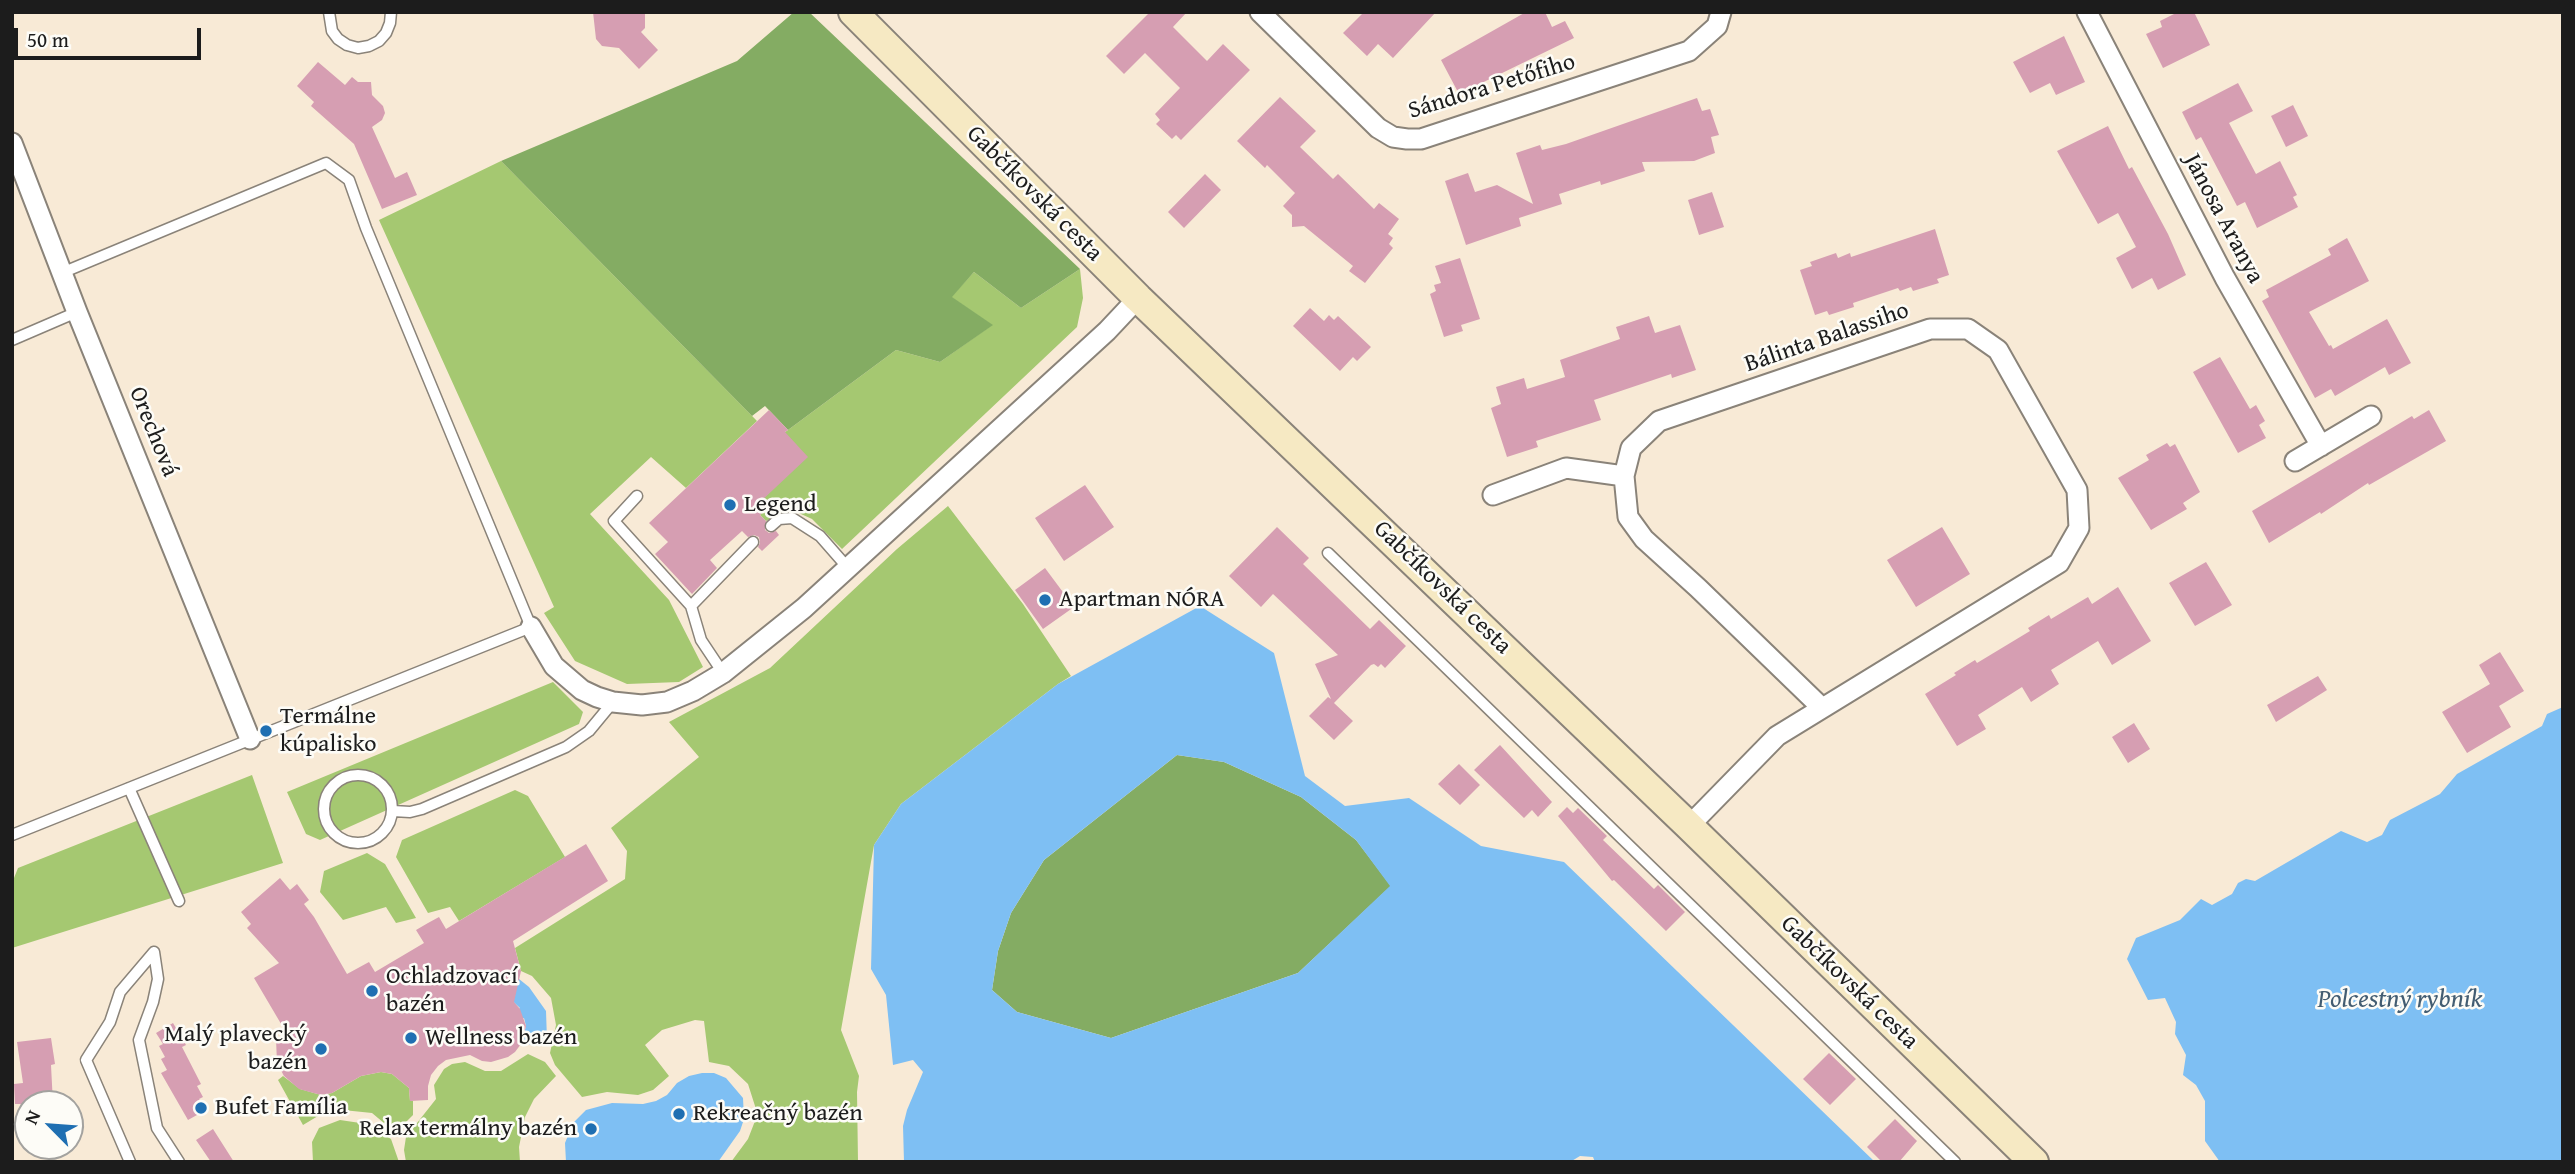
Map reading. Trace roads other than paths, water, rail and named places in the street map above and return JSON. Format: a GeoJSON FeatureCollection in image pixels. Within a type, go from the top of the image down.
{"type":"FeatureCollection","features":[{"type":"Feature","properties":{"kind":"main road","name":"Gabčíkovská cesta"},"geometry":{"type":"LineString","coordinates":[[853,12],[1138,299],[1689,826],[2034,1162]]}},
{"type":"Feature","properties":{"kind":"street","name":"Sándora Petőfiho"},"geometry":{"type":"LineString","coordinates":[[1260,12],[1378,128],[1393,137],[1407,139],[1421,139],[1689,51],[1717,26],[1721,12]]}},
{"type":"Feature","properties":{"kind":"street","name":"Jánosa Aranya"},"geometry":{"type":"LineString","coordinates":[[2087,12],[2225,278],[2321,446]]}},
{"type":"Feature","properties":{"kind":"street","name":"Orechová"},"geometry":{"type":"LineString","coordinates":[[12,143],[64,272],[77,312],[250,739]]}},
{"type":"Feature","properties":{"kind":"street"},"geometry":{"type":"LineString","coordinates":[[531,627],[545,654],[564,677],[582,690],[613,702],[642,705],[667,702],[693,691],[723,673],[804,608],[1107,331],[1138,299]]}},
{"type":"Feature","properties":{"kind":"street","name":"Bálinta Balassiho"},"geometry":{"type":"LineString","coordinates":[[1689,826],[1777,736],[2059,563],[2079,528],[2077,490],[1998,350],[1968,329],[1930,329],[1659,421],[1632,449],[1624,476],[1628,517],[1644,539],[1821,707]]}},
{"type":"Feature","properties":{"kind":"street"},"geometry":{"type":"LineString","coordinates":[[2295,461],[2371,416]]}},
{"type":"Feature","properties":{"kind":"street"},"geometry":{"type":"LineString","coordinates":[[1493,495],[1566,468],[1624,476]]}},
{"type":"Feature","properties":{"kind":"lane"},"geometry":{"type":"LineString","coordinates":[[329,12],[332,31],[338,39],[358,48],[379,41],[386,33],[391,12]]}},
{"type":"Feature","properties":{"kind":"lane"},"geometry":{"type":"LineString","coordinates":[[12,835],[531,627],[366,228],[349,180],[326,163],[64,272]]}},
{"type":"Feature","properties":{"kind":"lane"},"geometry":{"type":"LineString","coordinates":[[12,340],[77,312]]}},
{"type":"Feature","properties":{"kind":"lane"},"geometry":{"type":"LineString","coordinates":[[637,496],[614,521],[691,606],[701,640],[723,673]]}},
{"type":"Feature","properties":{"kind":"lane"},"geometry":{"type":"LineString","coordinates":[[771,526],[779,519],[792,518],[820,536],[848,568]]}},
{"type":"Feature","properties":{"kind":"lane"},"geometry":{"type":"LineString","coordinates":[[691,606],[754,542]]}},
{"type":"Feature","properties":{"kind":"lane"},"geometry":{"type":"LineString","coordinates":[[1328,552],[1955,1162]]}},
{"type":"Feature","properties":{"kind":"lane"},"geometry":{"type":"LineString","coordinates":[[393,811],[410,812],[422,809],[566,747],[589,732],[613,702]]}},
{"type":"Feature","properties":{"kind":"lane"},"geometry":{"type":"LineString","coordinates":[[361,775],[371,777],[388,791],[393,811],[386,830],[369,842],[359,844],[340,839],[332,832],[326,824],[324,803],[333,785],[342,779],[361,775]]}},
{"type":"Feature","properties":{"kind":"lane"},"geometry":{"type":"LineString","coordinates":[[129,788],[179,901]]}},
{"type":"Feature","properties":{"kind":"lane"},"geometry":{"type":"LineString","coordinates":[[130,1162],[86,1060],[110,1023],[120,992],[153,952],[158,979],[139,1040],[158,1128],[179,1162]]}},
{"type":"Feature","properties":{"kind":"water"},"geometry":{"type":"Polygon","coordinates":[[[1200,606],[1274,653],[1305,776],[1345,806],[1409,798],[1481,846],[1564,862],[1875,1162],[1595,1162],[1593,1157],[1580,1156],[1570,1162],[904,1162],[903,1126],[923,1072],[913,1060],[893,1065],[886,995],[871,969],[874,845],[901,804],[1058,684],[1200,606]],[[1177,755],[1044,860],[1011,913],[998,951],[992,990],[1017,1012],[1111,1038],[1298,973],[1390,886],[1356,840],[1301,797],[1224,762],[1177,755]]]}},
{"type":"Feature","properties":{"kind":"water","name":"Polcestný rybník"},"geometry":{"type":"Polygon","coordinates":[[[2563,707],[2563,1162],[2220,1162],[2205,1141],[2205,1101],[2196,1085],[2183,1075],[2186,1055],[2175,1034],[2176,1022],[2165,998],[2148,1000],[2127,959],[2136,938],[2180,920],[2201,899],[2212,905],[2232,894],[2238,883],[2246,879],[2255,881],[2341,831],[2367,842],[2382,835],[2390,820],[2440,794],[2457,774],[2542,726],[2547,714],[2563,707]]]}},
{"type":"Feature","properties":{"kind":"water"},"geometry":{"type":"Polygon","coordinates":[[[519,979],[529,987],[546,1011],[547,1040],[537,1038],[533,1046],[522,1041],[526,1026],[524,1018],[514,1021],[512,1014],[520,1008],[507,996],[519,979]]]}},
{"type":"Feature","properties":{"kind":"water","name":"Rekreačný bazén"},"geometry":{"type":"Polygon","coordinates":[[[702,1073],[714,1073],[726,1078],[743,1098],[744,1119],[740,1131],[718,1162],[566,1162],[565,1143],[573,1123],[586,1110],[612,1103],[643,1104],[656,1101],[667,1095],[677,1083],[702,1073]]]}},
{"type":"Feature","properties":{"kind":"place","name":"Legend"},"geometry":{"type":"Point","coordinates":[730,505]}},
{"type":"Feature","properties":{"kind":"place","name":"Apartman NÓRA"},"geometry":{"type":"Point","coordinates":[1045,600]}},
{"type":"Feature","properties":{"kind":"place","name":"Termálne kúpalisko"},"geometry":{"type":"Point","coordinates":[266,731]}},
{"type":"Feature","properties":{"kind":"place","name":"Ochladzovací bazén"},"geometry":{"type":"Point","coordinates":[372,991]}},
{"type":"Feature","properties":{"kind":"place","name":"Wellness bazén"},"geometry":{"type":"Point","coordinates":[411,1038]}},
{"type":"Feature","properties":{"kind":"place","name":"Malý plavecký bazén"},"geometry":{"type":"Point","coordinates":[321,1049]}},
{"type":"Feature","properties":{"kind":"place","name":"Bufet Família"},"geometry":{"type":"Point","coordinates":[201,1108]}},
{"type":"Feature","properties":{"kind":"place","name":"Rekreačný bazén"},"geometry":{"type":"Point","coordinates":[679,1114]}},
{"type":"Feature","properties":{"kind":"place","name":"Relax termálny bazén"},"geometry":{"type":"Point","coordinates":[591,1129]}}]}
